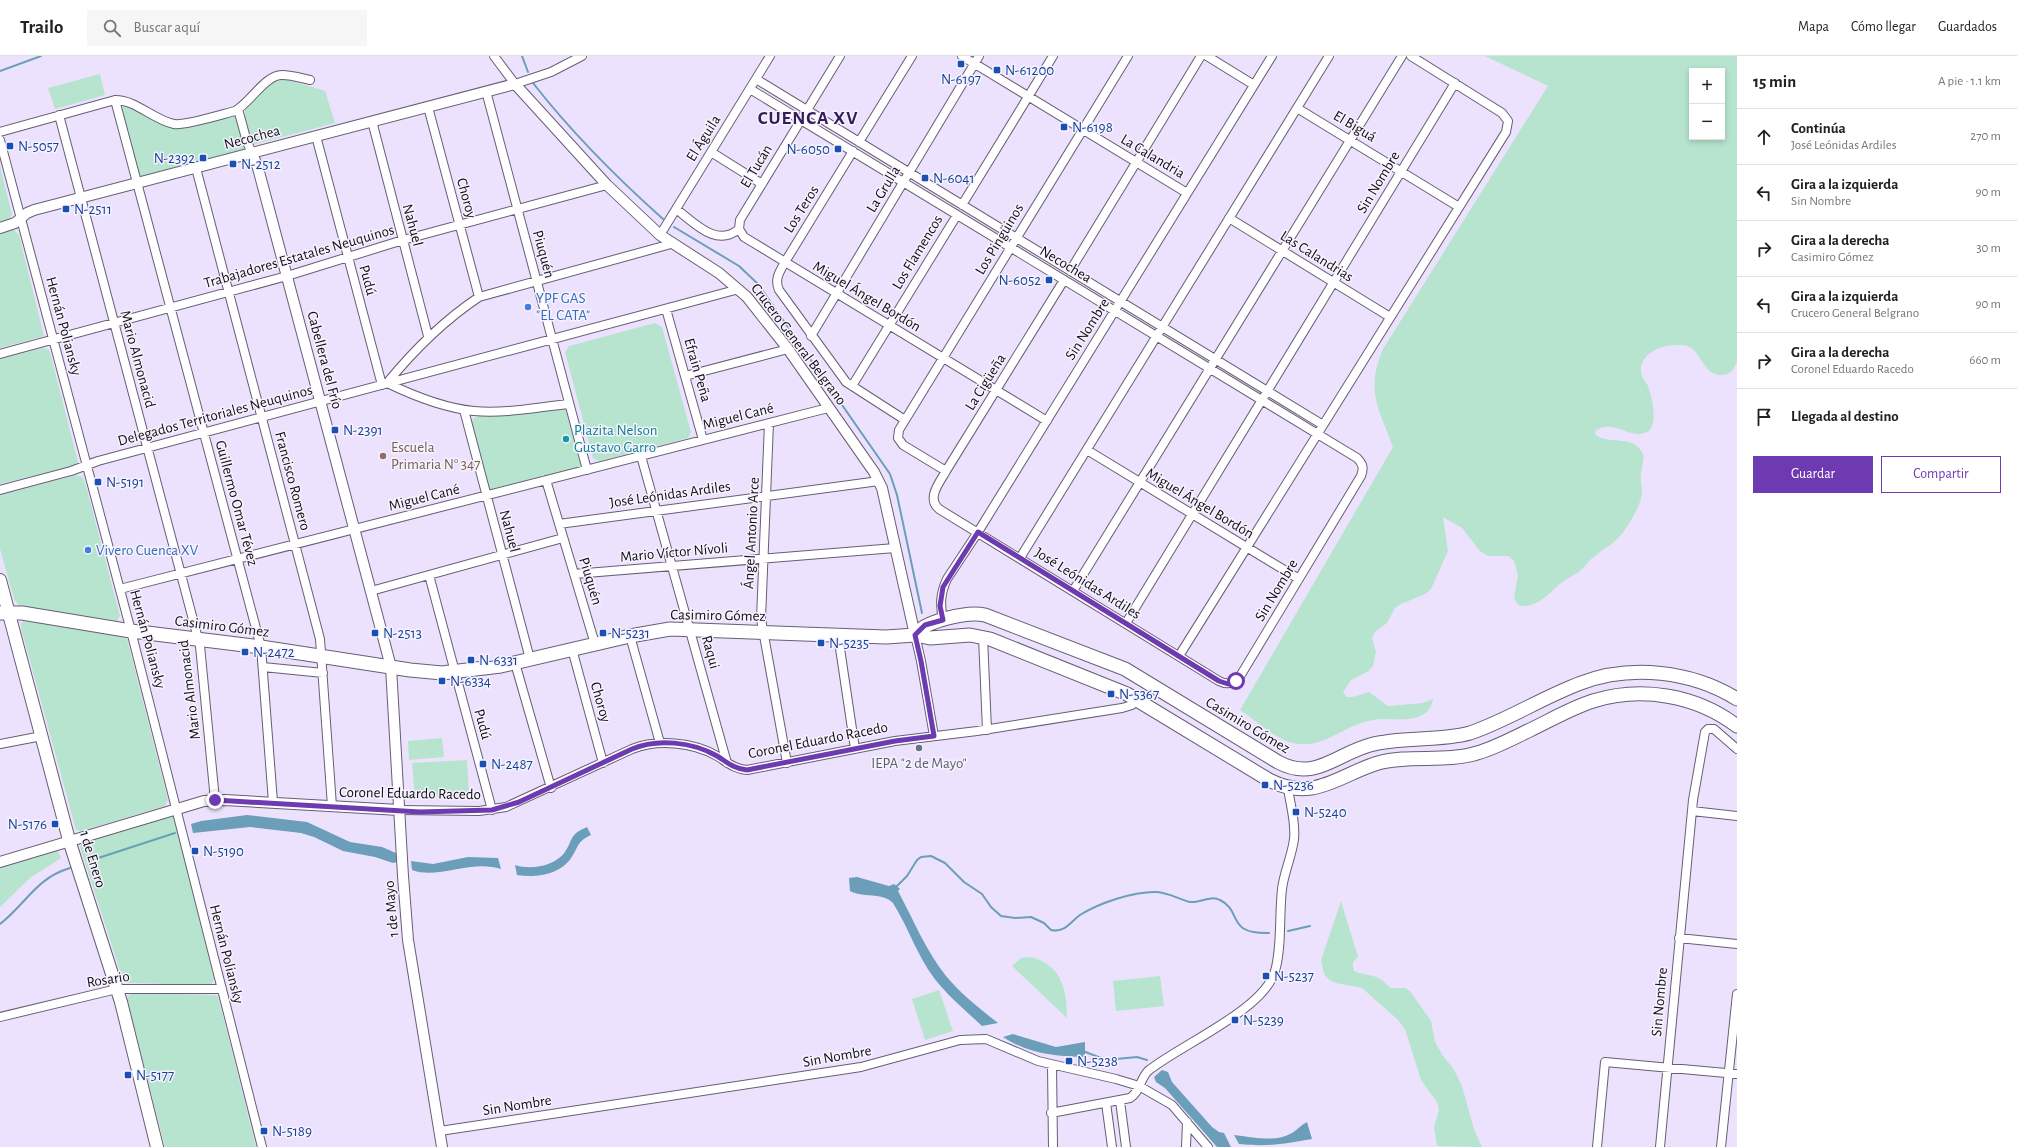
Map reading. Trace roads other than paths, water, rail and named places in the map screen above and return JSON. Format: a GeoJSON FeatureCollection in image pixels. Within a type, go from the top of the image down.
{"type":"FeatureCollection","features":[{"type":"Feature","properties":{"kind":"main road","name":"1 de Enero"},"geometry":{"type":"LineString","coordinates":[[0,580],[4,613],[42,736],[69,840],[117,989],[157,1147]]}},
{"type":"Feature","properties":{"kind":"main road","name":"Casimiro Gómez"},"geometry":{"type":"LineString","coordinates":[[4,613],[261,647],[425,672],[455,672],[515,663],[660,630],[690,629],[894,637],[915,635],[930,638],[970,635],[983,637],[1104,684],[1137,700],[1269,780],[1288,788],[1317,788],[1387,761],[1454,757],[1477,753],[1584,705],[1624,695],[1655,694],[1686,700],[1710,709],[1737,726]]}},
{"type":"Feature","properties":{"kind":"main road","name":"Casimiro Gómez"},"geometry":{"type":"LineString","coordinates":[[915,635],[925,625],[974,613],[985,614],[1114,665],[1146,681],[1287,767],[1304,770],[1315,768],[1365,746],[1386,742],[1454,736],[1470,733],[1577,685],[1619,674],[1649,673],[1681,677],[1709,685],[1737,699]]}},
{"type":"Feature","properties":{"kind":"main road"},"geometry":{"type":"LineString","coordinates":[[1137,700],[1146,681]]}},
{"type":"Feature","properties":{"kind":"main road"},"geometry":{"type":"LineString","coordinates":[[1352,752],[1358,772]]}},
{"type":"Feature","properties":{"kind":"street","name":"Crucero General Belgrano"},"geometry":{"type":"LineString","coordinates":[[494,56],[515,84],[606,186],[660,236],[719,273],[739,289],[758,309],[788,349],[879,481],[885,496],[895,548],[921,661],[934,736]]}},
{"type":"Feature","properties":{"kind":"street"},"geometry":{"type":"LineString","coordinates":[[515,84],[551,72],[582,56]]}},
{"type":"Feature","properties":{"kind":"street","name":"El Águila"},"geometry":{"type":"LineString","coordinates":[[660,236],[770,56]]}},
{"type":"Feature","properties":{"kind":"street","name":"El Tucán"},"geometry":{"type":"LineString","coordinates":[[739,229],[740,220],[840,56]]}},
{"type":"Feature","properties":{"kind":"street"},"geometry":{"type":"LineString","coordinates":[[859,142],[912,56]]}},
{"type":"Feature","properties":{"kind":"street","name":"La Calandria"},"geometry":{"type":"LineString","coordinates":[[962,56],[1187,193]]}},
{"type":"Feature","properties":{"kind":"street","name":"La Grulla"},"geometry":{"type":"LineString","coordinates":[[811,336],[979,56]]}},
{"type":"Feature","properties":{"kind":"street","name":"Los Flamencos"},"geometry":{"type":"LineString","coordinates":[[962,205],[1053,56]]}},
{"type":"Feature","properties":{"kind":"street","name":"Los Pingüinos"},"geometry":{"type":"LineString","coordinates":[[946,471],[903,445],[898,438],[899,430],[1128,56]]}},
{"type":"Feature","properties":{"kind":"street"},"geometry":{"type":"LineString","coordinates":[[1070,271],[1202,56]]}},
{"type":"Feature","properties":{"kind":"street"},"geometry":{"type":"LineString","coordinates":[[1207,56],[1254,85]]}},
{"type":"Feature","properties":{"kind":"street","name":"Sin Nombre"},"geometry":{"type":"LineString","coordinates":[[943,620],[940,606],[943,587],[1272,56]]}},
{"type":"Feature","properties":{"kind":"street"},"geometry":{"type":"LineString","coordinates":[[1020,558],[1329,56]]}},
{"type":"Feature","properties":{"kind":"street"},"geometry":{"type":"LineString","coordinates":[[1073,591],[1402,56]]}},
{"type":"Feature","properties":{"kind":"street"},"geometry":{"type":"LineString","coordinates":[[1179,656],[1506,132],[1508,121],[1502,112],[1411,56]]}},
{"type":"Feature","properties":{"kind":"street"},"geometry":{"type":"LineString","coordinates":[[0,132],[115,100],[130,103],[175,124],[185,124],[238,109],[275,76],[283,75],[310,80]]}},
{"type":"Feature","properties":{"kind":"street","name":"Necochea"},"geometry":{"type":"LineString","coordinates":[[756,79],[1323,425]]}},
{"type":"Feature","properties":{"kind":"street","name":"Sin Nombre"},"geometry":{"type":"LineString","coordinates":[[1126,623],[1455,83]]}},
{"type":"Feature","properties":{"kind":"street","name":"Necochea"},"geometry":{"type":"LineString","coordinates":[[0,228],[12,224],[30,211],[515,84]]}},
{"type":"Feature","properties":{"kind":"street","name":"Necochea"},"geometry":{"type":"LineString","coordinates":[[750,89],[1357,458],[1363,466]]}},
{"type":"Feature","properties":{"kind":"street","name":"Piuquén"},"geometry":{"type":"LineString","coordinates":[[486,91],[587,470]]}},
{"type":"Feature","properties":{"kind":"street","name":"Guillermo Omar Tévez"},"geometry":{"type":"LineString","coordinates":[[115,100],[261,647],[273,802]]}},
{"type":"Feature","properties":{"kind":"street","name":"Choroy"},"geometry":{"type":"LineString","coordinates":[[428,107],[479,297]]}},
{"type":"Feature","properties":{"kind":"street","name":"El Biguá"},"geometry":{"type":"LineString","coordinates":[[1297,108],[1459,206]]}},
{"type":"Feature","properties":{"kind":"street","name":"Cabellera del Frío"},"geometry":{"type":"LineString","coordinates":[[238,109],[287,276],[391,667]]}},
{"type":"Feature","properties":{"kind":"street","name":"Mario Almonacid"},"geometry":{"type":"LineString","coordinates":[[58,115],[199,639],[203,666],[215,800]]}},
{"type":"Feature","properties":{"kind":"street","name":"Nahuel"},"geometry":{"type":"LineString","coordinates":[[372,121],[428,336]]}},
{"type":"Feature","properties":{"kind":"street","name":"Pudú"},"geometry":{"type":"LineString","coordinates":[[316,136],[384,384]]}},
{"type":"Feature","properties":{"kind":"street","name":"Hernán Poliansky"},"geometry":{"type":"LineString","coordinates":[[0,140],[131,631],[262,1147]]}},
{"type":"Feature","properties":{"kind":"street","name":"Los Teros"},"geometry":{"type":"LineString","coordinates":[[811,336],[779,290],[776,282],[785,262],[853,151]]}},
{"type":"Feature","properties":{"kind":"street"},"geometry":{"type":"LineString","coordinates":[[711,152],[762,184]]}},
{"type":"Feature","properties":{"kind":"street","name":"Francisco Romero"},"geometry":{"type":"LineString","coordinates":[[196,168],[319,634],[332,806]]}},
{"type":"Feature","properties":{"kind":"street","name":"Trabajadores Estatales Neuquinos"},"geometry":{"type":"LineString","coordinates":[[0,354],[287,276],[403,240],[606,186]]}},
{"type":"Feature","properties":{"kind":"street"},"geometry":{"type":"LineString","coordinates":[[676,209],[715,236],[728,237],[739,229]]}},
{"type":"Feature","properties":{"kind":"street","name":"Los Flamencos"},"geometry":{"type":"LineString","coordinates":[[852,386],[956,214]]}},
{"type":"Feature","properties":{"kind":"street","name":"Las Calandrias"},"geometry":{"type":"LineString","coordinates":[[1229,218],[1390,317]]}},
{"type":"Feature","properties":{"kind":"street","name":"Miguel Ángel Bordón"},"geometry":{"type":"LineString","coordinates":[[739,229],[744,237],[1047,421]]}},
{"type":"Feature","properties":{"kind":"street"},"geometry":{"type":"LineString","coordinates":[[569,404],[494,412],[464,410],[421,398],[384,384],[428,336],[454,314],[479,297],[536,280],[671,244]]}},
{"type":"Feature","properties":{"kind":"street","name":"La Cigüeña"},"geometry":{"type":"LineString","coordinates":[[933,500],[935,491],[946,471],[1064,280]]}},
{"type":"Feature","properties":{"kind":"street","name":"Delegados Territoriales Neuquinos"},"geometry":{"type":"LineString","coordinates":[[0,490],[66,473],[87,465],[204,432],[739,289]]}},
{"type":"Feature","properties":{"kind":"street","name":"Efrain Peña"},"geometry":{"type":"LineString","coordinates":[[666,308],[703,440]]}},
{"type":"Feature","properties":{"kind":"street"},"geometry":{"type":"LineString","coordinates":[[811,336],[843,378],[852,386],[905,420]]}},
{"type":"Feature","properties":{"kind":"street"},"geometry":{"type":"LineString","coordinates":[[685,376],[788,349]]}},
{"type":"Feature","properties":{"kind":"street","name":"Miguel Cané"},"geometry":{"type":"LineString","coordinates":[[120,589],[828,408]]}},
{"type":"Feature","properties":{"kind":"street","name":"Nahuel"},"geometry":{"type":"LineString","coordinates":[[464,410],[530,659]]}},
{"type":"Feature","properties":{"kind":"street","name":"Ángel Antonio Arce"},"geometry":{"type":"LineString","coordinates":[[769,423],[761,612],[763,632],[787,763]]}},
{"type":"Feature","properties":{"kind":"street","name":"Miguel Ángel Bordón"},"geometry":{"type":"LineString","coordinates":[[1087,450],[1299,579]]}},
{"type":"Feature","properties":{"kind":"street","name":"Raqui"},"geometry":{"type":"LineString","coordinates":[[642,456],[727,763]]}},
{"type":"Feature","properties":{"kind":"street","name":"Sin Nombre"},"geometry":{"type":"LineString","coordinates":[[1232,683],[1239,678],[1299,579],[1361,476],[1363,466]]}},
{"type":"Feature","properties":{"kind":"street","name":"Piuquén"},"geometry":{"type":"LineString","coordinates":[[546,480],[595,644]]}},
{"type":"Feature","properties":{"kind":"street","name":"José Leónidas Ardiles"},"geometry":{"type":"LineString","coordinates":[[559,524],[879,481]]}},
{"type":"Feature","properties":{"kind":"street","name":"José Leónidas Ardiles"},"geometry":{"type":"LineString","coordinates":[[933,500],[939,509],[1223,683],[1232,683]]}},
{"type":"Feature","properties":{"kind":"street"},"geometry":{"type":"LineString","coordinates":[[371,591],[563,538]]}},
{"type":"Feature","properties":{"kind":"street","name":"Mario Víctor Nívoli"},"geometry":{"type":"LineString","coordinates":[[574,574],[895,548]]}},
{"type":"Feature","properties":{"kind":"street","name":"Pudú"},"geometry":{"type":"LineString","coordinates":[[429,575],[492,810]]}},
{"type":"Feature","properties":{"kind":"street"},"geometry":{"type":"LineString","coordinates":[[838,635],[855,749]]}},
{"type":"Feature","properties":{"kind":"street"},"geometry":{"type":"LineString","coordinates":[[630,636],[660,743]]}},
{"type":"Feature","properties":{"kind":"street"},"geometry":{"type":"LineString","coordinates":[[983,637],[987,730]]}},
{"type":"Feature","properties":{"kind":"street","name":"Choroy"},"geometry":{"type":"LineString","coordinates":[[572,649],[603,763]]}},
{"type":"Feature","properties":{"kind":"street"},"geometry":{"type":"LineString","coordinates":[[515,663],[551,788]]}},
{"type":"Feature","properties":{"kind":"street"},"geometry":{"type":"LineString","coordinates":[[263,667],[322,673]]}},
{"type":"Feature","properties":{"kind":"street","name":"1 de Mayo"},"geometry":{"type":"LineString","coordinates":[[391,667],[408,940],[442,1147]]}},
{"type":"Feature","properties":{"kind":"street","name":"Coronel Eduardo Racedo"},"geometry":{"type":"LineString","coordinates":[[0,862],[176,808],[215,800],[273,802],[431,812],[492,810],[513,805],[639,746],[660,743],[700,749],[717,756],[736,768],[747,770],[905,739],[987,730],[1122,708],[1132,705],[1137,700]]}},
{"type":"Feature","properties":{"kind":"street","name":"Sin Nombre"},"geometry":{"type":"LineString","coordinates":[[1660,1147],[1692,811],[1704,734],[1708,729],[1714,729],[1737,749]]}},
{"type":"Feature","properties":{"kind":"street"},"geometry":{"type":"LineString","coordinates":[[0,744],[42,736]]}},
{"type":"Feature","properties":{"kind":"street"},"geometry":{"type":"LineString","coordinates":[[1051,1113],[1106,1103],[1133,1096],[1148,1071],[1239,1012],[1259,996],[1271,981],[1278,963],[1283,880],[1294,839],[1288,788]]}},
{"type":"Feature","properties":{"kind":"street"},"geometry":{"type":"LineString","coordinates":[[1692,811],[1737,816]]}},
{"type":"Feature","properties":{"kind":"street"},"geometry":{"type":"LineString","coordinates":[[1680,938],[1737,944]]}},
{"type":"Feature","properties":{"kind":"street","name":"Rosario"},"geometry":{"type":"LineString","coordinates":[[0,1016],[117,989],[222,989]]}},
{"type":"Feature","properties":{"kind":"street"},"geometry":{"type":"LineString","coordinates":[[1721,1147],[1733,1074],[1737,994]]}},
{"type":"Feature","properties":{"kind":"street","name":"Sin Nombre"},"geometry":{"type":"LineString","coordinates":[[440,1131],[861,1067],[969,1039],[986,1039],[994,1041],[1028,1057],[1052,1065],[1116,1079],[1139,1086],[1172,1105],[1208,1147]]}},
{"type":"Feature","properties":{"kind":"street"},"geometry":{"type":"LineString","coordinates":[[1596,1147],[1605,1062],[1733,1074]]}},
{"type":"Feature","properties":{"kind":"street"},"geometry":{"type":"LineString","coordinates":[[1052,1065],[1051,1113],[1053,1147]]}},
{"type":"Feature","properties":{"kind":"street"},"geometry":{"type":"LineString","coordinates":[[1120,1100],[1126,1147]]}},
{"type":"Feature","properties":{"kind":"street"},"geometry":{"type":"LineString","coordinates":[[1106,1103],[1112,1147]]}},
{"type":"Feature","properties":{"kind":"street"},"geometry":{"type":"LineString","coordinates":[[1186,1147],[1187,1122]]}},
{"type":"Feature","properties":{"kind":"water"},"geometry":{"type":"Polygon","coordinates":[[[247,815],[307,822],[350,842],[382,847],[396,853],[397,862],[393,863],[375,857],[343,851],[314,837],[301,833],[250,827],[193,833],[191,824],[201,821],[247,815]]]}},
{"type":"Feature","properties":{"kind":"water"},"geometry":{"type":"Polygon","coordinates":[[[587,827],[591,835],[580,842],[566,864],[554,872],[547,874],[531,876],[517,875],[515,865],[535,867],[555,861],[565,852],[577,832],[587,827]]]}},
{"type":"Feature","properties":{"kind":"water"},"geometry":{"type":"Polygon","coordinates":[[[468,857],[498,858],[501,869],[478,866],[433,873],[412,870],[411,861],[433,864],[468,857]]]}},
{"type":"Feature","properties":{"kind":"water"},"geometry":{"type":"Polygon","coordinates":[[[857,877],[889,886],[894,884],[900,889],[898,891],[926,946],[946,976],[964,995],[998,1023],[982,1026],[945,991],[928,969],[893,903],[884,897],[860,894],[850,891],[849,878],[857,877]]]}},
{"type":"Feature","properties":{"kind":"water"},"geometry":{"type":"Polygon","coordinates":[[[1013,1034],[1056,1047],[1085,1042],[1085,1057],[1042,1053],[1022,1047],[1003,1037],[1013,1034]]]}},
{"type":"Feature","properties":{"kind":"water"},"geometry":{"type":"Polygon","coordinates":[[[1162,1070],[1168,1072],[1172,1082],[1212,1127],[1219,1132],[1224,1133],[1231,1147],[1217,1147],[1165,1088],[1156,1082],[1154,1077],[1162,1070]]]}},
{"type":"Feature","properties":{"kind":"water"},"geometry":{"type":"Polygon","coordinates":[[[1307,1122],[1312,1139],[1276,1144],[1250,1145],[1239,1144],[1234,1135],[1271,1139],[1278,1138],[1292,1133],[1307,1122]]]}},
{"type":"Feature","properties":{"kind":"waterway"},"geometry":{"type":"LineString","coordinates":[[0,71],[41,56]]}},
{"type":"Feature","properties":{"kind":"waterway"},"geometry":{"type":"LineString","coordinates":[[522,56],[528,72]]}},
{"type":"Feature","properties":{"kind":"waterway"},"geometry":{"type":"LineString","coordinates":[[533,83],[595,154],[663,219]]}},
{"type":"Feature","properties":{"kind":"waterway"},"geometry":{"type":"LineString","coordinates":[[674,227],[739,266],[758,284],[890,474],[897,495],[922,613]]}},
{"type":"Feature","properties":{"kind":"waterway"},"geometry":{"type":"LineString","coordinates":[[89,861],[175,833]]}},
{"type":"Feature","properties":{"kind":"waterway"},"geometry":{"type":"LineString","coordinates":[[895,888],[907,876],[917,860],[921,857],[931,856],[945,863],[964,882],[982,894],[991,907],[1001,916],[1015,918],[1031,917],[1044,923],[1051,930],[1056,931],[1064,928],[1080,915],[1106,902],[1146,892],[1160,892],[1190,902],[1213,898],[1220,900],[1231,910],[1240,926],[1246,930],[1269,933]]}},
{"type":"Feature","properties":{"kind":"waterway"},"geometry":{"type":"LineString","coordinates":[[0,924],[48,878],[58,872],[70,868]]}},
{"type":"Feature","properties":{"kind":"waterway"},"geometry":{"type":"LineString","coordinates":[[1288,931],[1310,926]]}},
{"type":"Feature","properties":{"kind":"waterway"},"geometry":{"type":"LineString","coordinates":[[1083,1051],[1106,1060],[1137,1057],[1147,1060]]}},
{"type":"Feature","properties":{"kind":"place","name":"N-6197"},"geometry":{"type":"Point","coordinates":[961,64]}},
{"type":"Feature","properties":{"kind":"place","name":"N-61200"},"geometry":{"type":"Point","coordinates":[997,70]}},
{"type":"Feature","properties":{"kind":"place","name":"N-6198"},"geometry":{"type":"Point","coordinates":[1064,127]}},
{"type":"Feature","properties":{"kind":"place","name":"N-5057"},"geometry":{"type":"Point","coordinates":[10,146]}},
{"type":"Feature","properties":{"kind":"place","name":"N-6050"},"geometry":{"type":"Point","coordinates":[838,149]}},
{"type":"Feature","properties":{"kind":"place","name":"N-2392"},"geometry":{"type":"Point","coordinates":[203,158]}},
{"type":"Feature","properties":{"kind":"place","name":"N-2512"},"geometry":{"type":"Point","coordinates":[233,164]}},
{"type":"Feature","properties":{"kind":"place","name":"N-6041"},"geometry":{"type":"Point","coordinates":[925,178]}},
{"type":"Feature","properties":{"kind":"place","name":"N-2511"},"geometry":{"type":"Point","coordinates":[66,209]}},
{"type":"Feature","properties":{"kind":"place","name":"N-6052"},"geometry":{"type":"Point","coordinates":[1049,280]}},
{"type":"Feature","properties":{"kind":"place","name":"YPF GAS \"EL CATA\""},"geometry":{"type":"Point","coordinates":[528,307]}},
{"type":"Feature","properties":{"kind":"place","name":"N-2391"},"geometry":{"type":"Point","coordinates":[335,430]}},
{"type":"Feature","properties":{"kind":"place","name":"Plazita Nelson Gustavo Garro"},"geometry":{"type":"Point","coordinates":[566,439]}},
{"type":"Feature","properties":{"kind":"place","name":"Escuela Primaria N° 347"},"geometry":{"type":"Point","coordinates":[383,456]}},
{"type":"Feature","properties":{"kind":"place","name":"N-5191"},"geometry":{"type":"Point","coordinates":[98,482]}},
{"type":"Feature","properties":{"kind":"place","name":"Vivero Cuenca XV"},"geometry":{"type":"Point","coordinates":[88,550]}},
{"type":"Feature","properties":{"kind":"place","name":"N-2513"},"geometry":{"type":"Point","coordinates":[375,633]}},
{"type":"Feature","properties":{"kind":"place","name":"N-5231"},"geometry":{"type":"Point","coordinates":[603,633]}},
{"type":"Feature","properties":{"kind":"place","name":"N-5235"},"geometry":{"type":"Point","coordinates":[821,643]}},
{"type":"Feature","properties":{"kind":"place","name":"N-2472"},"geometry":{"type":"Point","coordinates":[245,652]}},
{"type":"Feature","properties":{"kind":"place","name":"N-6331"},"geometry":{"type":"Point","coordinates":[471,660]}},
{"type":"Feature","properties":{"kind":"place","name":"N-6334"},"geometry":{"type":"Point","coordinates":[442,681]}},
{"type":"Feature","properties":{"kind":"place","name":"N-5367"},"geometry":{"type":"Point","coordinates":[1111,694]}},
{"type":"Feature","properties":{"kind":"place","name":"IEPA \"2 de Mayo\""},"geometry":{"type":"Point","coordinates":[919,748]}},
{"type":"Feature","properties":{"kind":"place","name":"N-2487"},"geometry":{"type":"Point","coordinates":[483,764]}},
{"type":"Feature","properties":{"kind":"place","name":"N-5236"},"geometry":{"type":"Point","coordinates":[1265,785]}},
{"type":"Feature","properties":{"kind":"place","name":"N-5240"},"geometry":{"type":"Point","coordinates":[1296,812]}},
{"type":"Feature","properties":{"kind":"place","name":"N-5176"},"geometry":{"type":"Point","coordinates":[55,824]}},
{"type":"Feature","properties":{"kind":"place","name":"N-5190"},"geometry":{"type":"Point","coordinates":[195,851]}},
{"type":"Feature","properties":{"kind":"place","name":"N-5237"},"geometry":{"type":"Point","coordinates":[1266,976]}},
{"type":"Feature","properties":{"kind":"place","name":"N-5239"},"geometry":{"type":"Point","coordinates":[1235,1020]}},
{"type":"Feature","properties":{"kind":"place","name":"N-5238"},"geometry":{"type":"Point","coordinates":[1069,1061]}},
{"type":"Feature","properties":{"kind":"place","name":"N-5177"},"geometry":{"type":"Point","coordinates":[128,1075]}},
{"type":"Feature","properties":{"kind":"place","name":"N-5189"},"geometry":{"type":"Point","coordinates":[264,1131]}},
{"type":"Feature","properties":{"kind":"district","name":"CUENCA XV"},"geometry":{"type":"Point","coordinates":[808,117]}}]}
